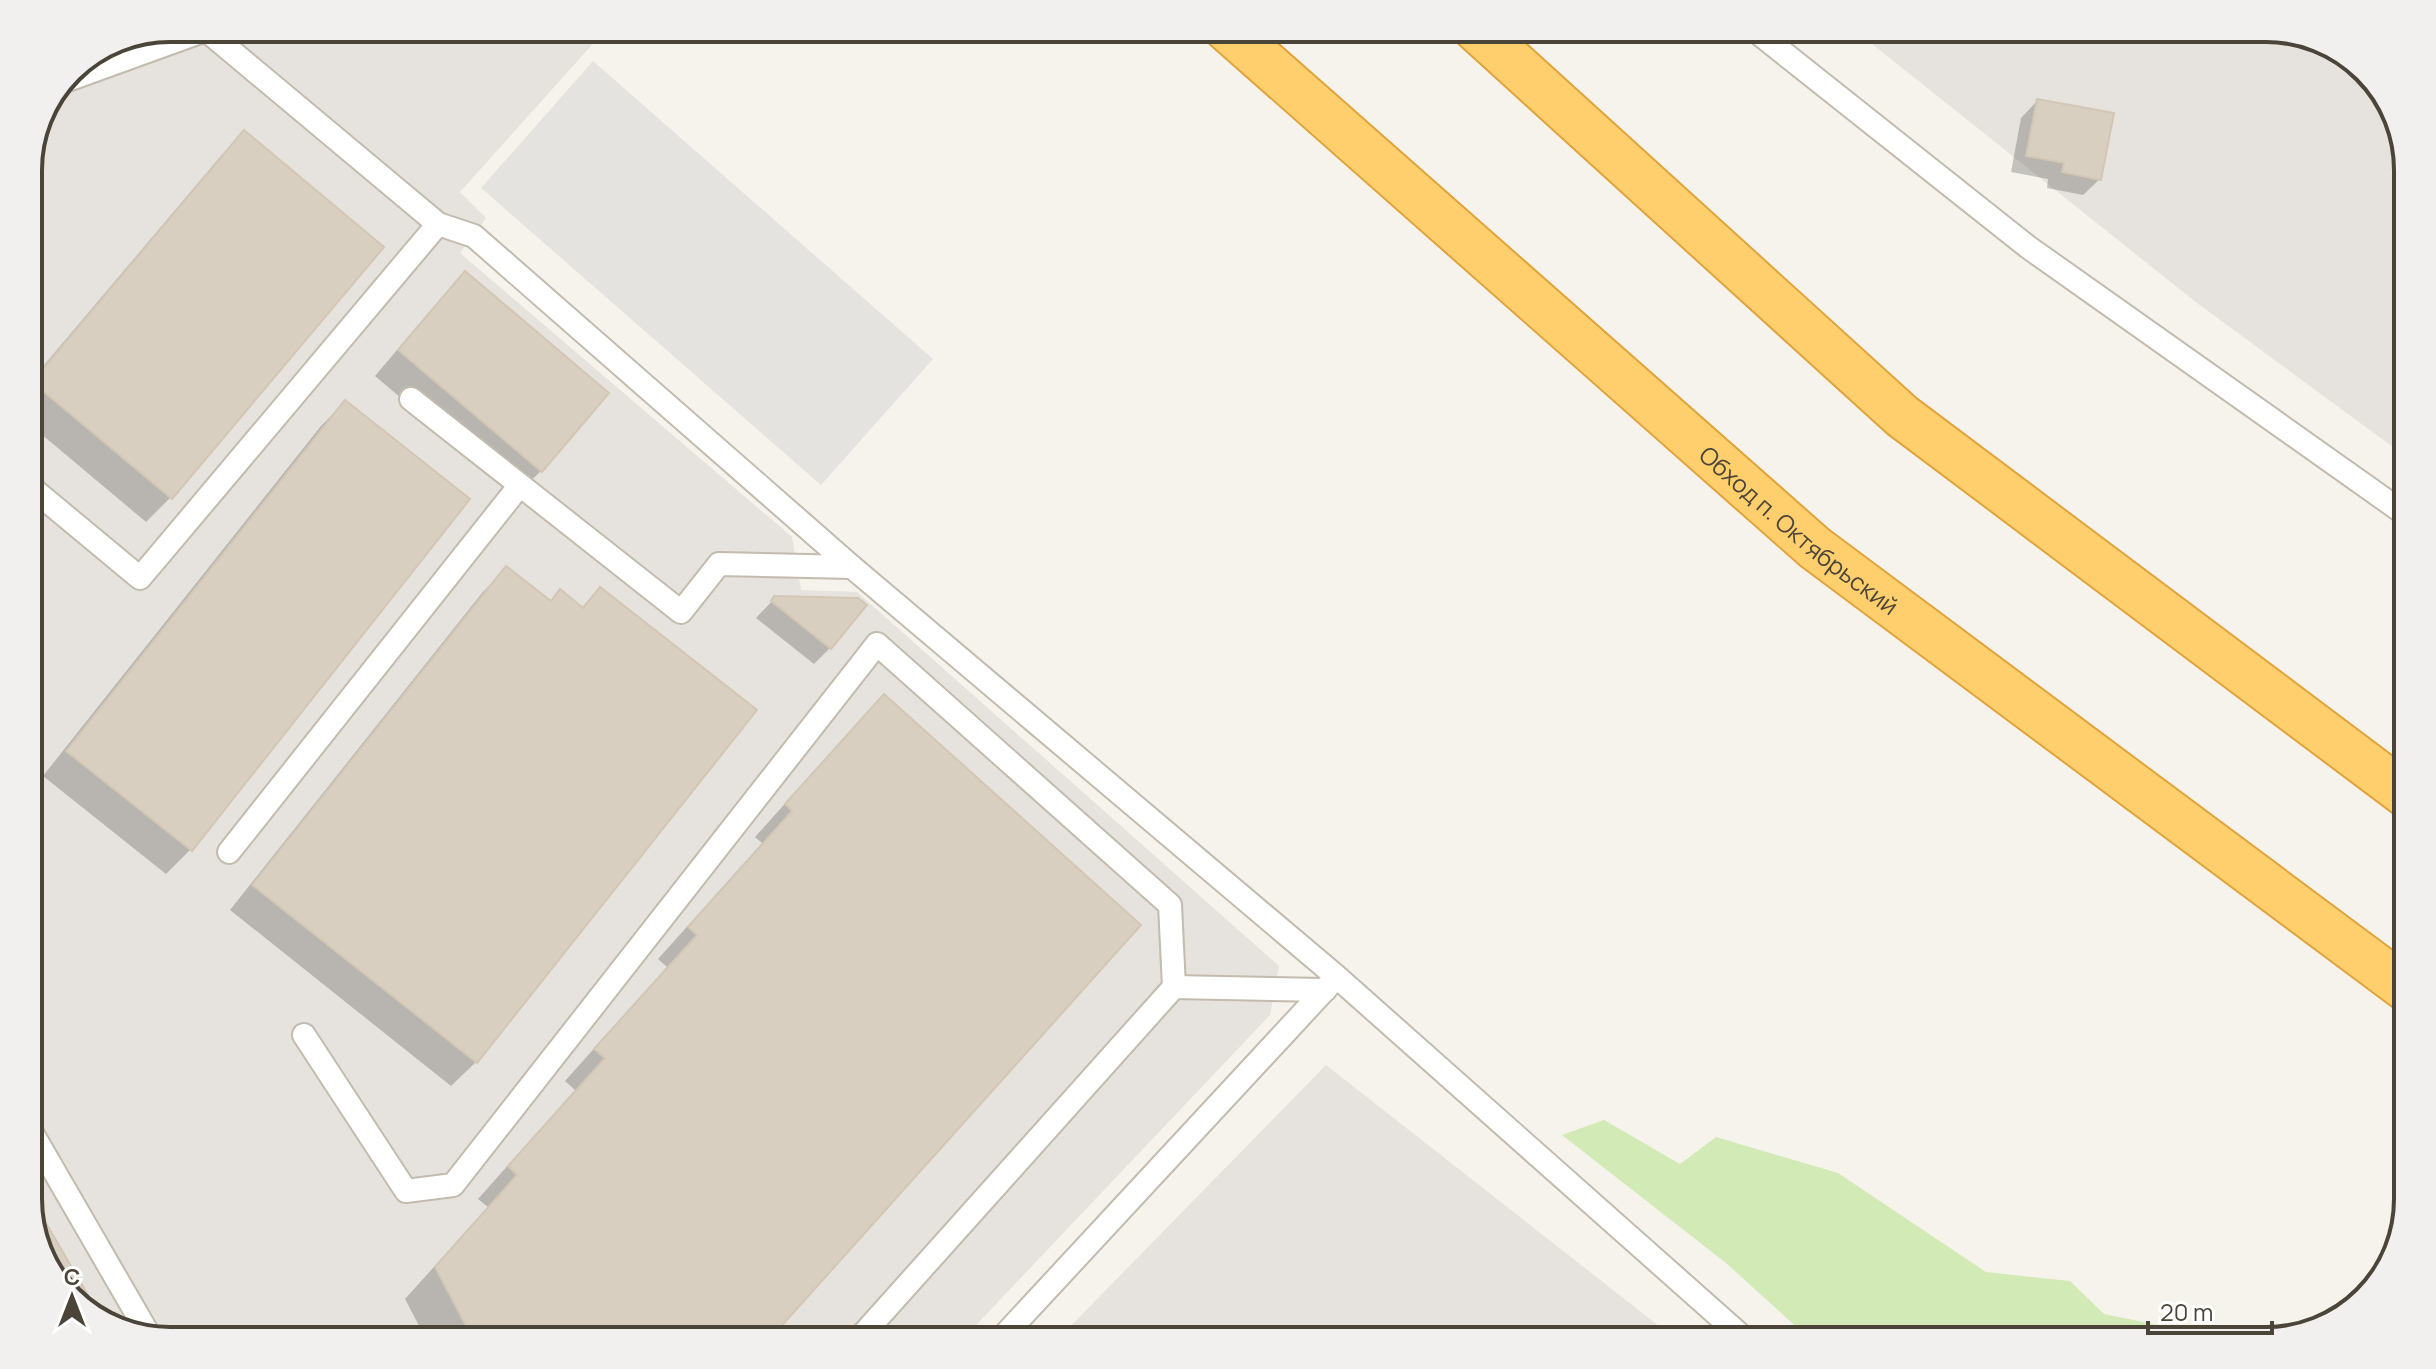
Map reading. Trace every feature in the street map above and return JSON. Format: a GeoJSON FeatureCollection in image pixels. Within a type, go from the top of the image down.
{"type":"FeatureCollection","features":[{"type":"Feature","properties":{"kind":"highway","name":"Обход п. Октябрьский"},"geometry":{"type":"LineString","coordinates":[[1242,42],[1815,548],[2394,980]]}},
{"type":"Feature","properties":{"kind":"highway"},"geometry":{"type":"LineString","coordinates":[[1490,42],[1902,416],[2394,785]]}},
{"type":"Feature","properties":{"kind":"lane"},"geometry":{"type":"LineString","coordinates":[[90,72],[171,42]]}},
{"type":"Feature","properties":{"kind":"lane"},"geometry":{"type":"LineString","coordinates":[[221,42],[438,224],[474,236],[1731,1327]]}},
{"type":"Feature","properties":{"kind":"lane"},"geometry":{"type":"LineString","coordinates":[[1770,42],[2028,247],[2394,506]]}},
{"type":"Feature","properties":{"kind":"lane"},"geometry":{"type":"LineString","coordinates":[[42,497],[140,578],[438,224]]}},
{"type":"Feature","properties":{"kind":"lane"},"geometry":{"type":"LineString","coordinates":[[411,399],[681,612],[719,564],[852,567]]}},
{"type":"Feature","properties":{"kind":"lane"},"geometry":{"type":"LineString","coordinates":[[229,852],[520,485]]}},
{"type":"Feature","properties":{"kind":"lane"},"geometry":{"type":"LineString","coordinates":[[304,1035],[406,1191],[453,1185],[877,644],[1170,905],[1174,987],[870,1327]]}},
{"type":"Feature","properties":{"kind":"lane"},"geometry":{"type":"LineString","coordinates":[[1174,987],[1331,983]]}},
{"type":"Feature","properties":{"kind":"lane"},"geometry":{"type":"LineString","coordinates":[[1012,1327],[1331,983]]}},
{"type":"Feature","properties":{"kind":"lane"},"geometry":{"type":"LineString","coordinates":[[42,1150],[143,1324]]}},
{"type":"Feature","properties":{"kind":"shaded area"},"geometry":{"type":"Polygon","coordinates":[[[595,42],[460,192],[486,218],[460,253],[792,537],[801,590],[857,592],[1279,966],[1270,1015],[974,1327],[170,1327],[137,1323],[112,1313],[112,1257],[56,1257],[46,1232],[42,1207],[42,162],[46,137],[64,99],[99,64],[145,44],[595,42]]]}},
{"type":"Feature","properties":{"kind":"shaded area"},"geometry":{"type":"Polygon","coordinates":[[[1870,42],[2266,42],[2299,46],[2330,59],[2344,69],[2377,106],[2390,137],[2394,162],[2394,448],[2197,303],[1870,42]]]}},
{"type":"Feature","properties":{"kind":"shaded area"},"geometry":{"type":"Polygon","coordinates":[[[593,61],[933,359],[821,485],[481,188],[593,61]]]}},
{"type":"Feature","properties":{"kind":"shaded area"},"geometry":{"type":"Polygon","coordinates":[[[1326,1065],[1660,1327],[1070,1327],[1326,1065]]]}},
{"type":"Feature","properties":{"kind":"green space"},"geometry":{"type":"Polygon","coordinates":[[[1604,1120],[1680,1164],[1716,1137],[1838,1173],[1986,1272],[2070,1281],[2104,1314],[2168,1327],[1797,1327],[1726,1263],[1562,1135],[1604,1120]]]}},
{"type":"Feature","properties":{"kind":"building"},"geometry":{"type":"Polygon","coordinates":[[[2037,99],[2114,113],[2101,180],[2062,172],[2064,163],[2026,156],[2037,99]]]}},
{"type":"Feature","properties":{"kind":"building"},"geometry":{"type":"Polygon","coordinates":[[[244,130],[384,247],[172,499],[42,390],[42,370],[244,130]]]}},
{"type":"Feature","properties":{"kind":"building"},"geometry":{"type":"Polygon","coordinates":[[[465,271],[609,393],[542,472],[398,350],[465,271]]]}},
{"type":"Feature","properties":{"kind":"building"},"geometry":{"type":"Polygon","coordinates":[[[345,400],[470,499],[192,851],[66,751],[345,400]]]}},
{"type":"Feature","properties":{"kind":"building"},"geometry":{"type":"Polygon","coordinates":[[[506,566],[551,601],[560,589],[583,608],[600,587],[757,710],[477,1063],[252,885],[506,566]]]}},
{"type":"Feature","properties":{"kind":"building"},"geometry":{"type":"Polygon","coordinates":[[[774,596],[858,598],[867,605],[831,649],[771,601],[774,596]]]}},
{"type":"Feature","properties":{"kind":"building"},"geometry":{"type":"Polygon","coordinates":[[[884,694],[1141,925],[781,1327],[467,1327],[435,1267],[517,1175],[508,1166],[605,1058],[594,1049],[697,935],[688,927],[792,811],[785,804],[884,694]]]}},
{"type":"Feature","properties":{"kind":"building"},"geometry":{"type":"Polygon","coordinates":[[[44,1220],[66,1257],[56,1257],[44,1220]]]}}]}
